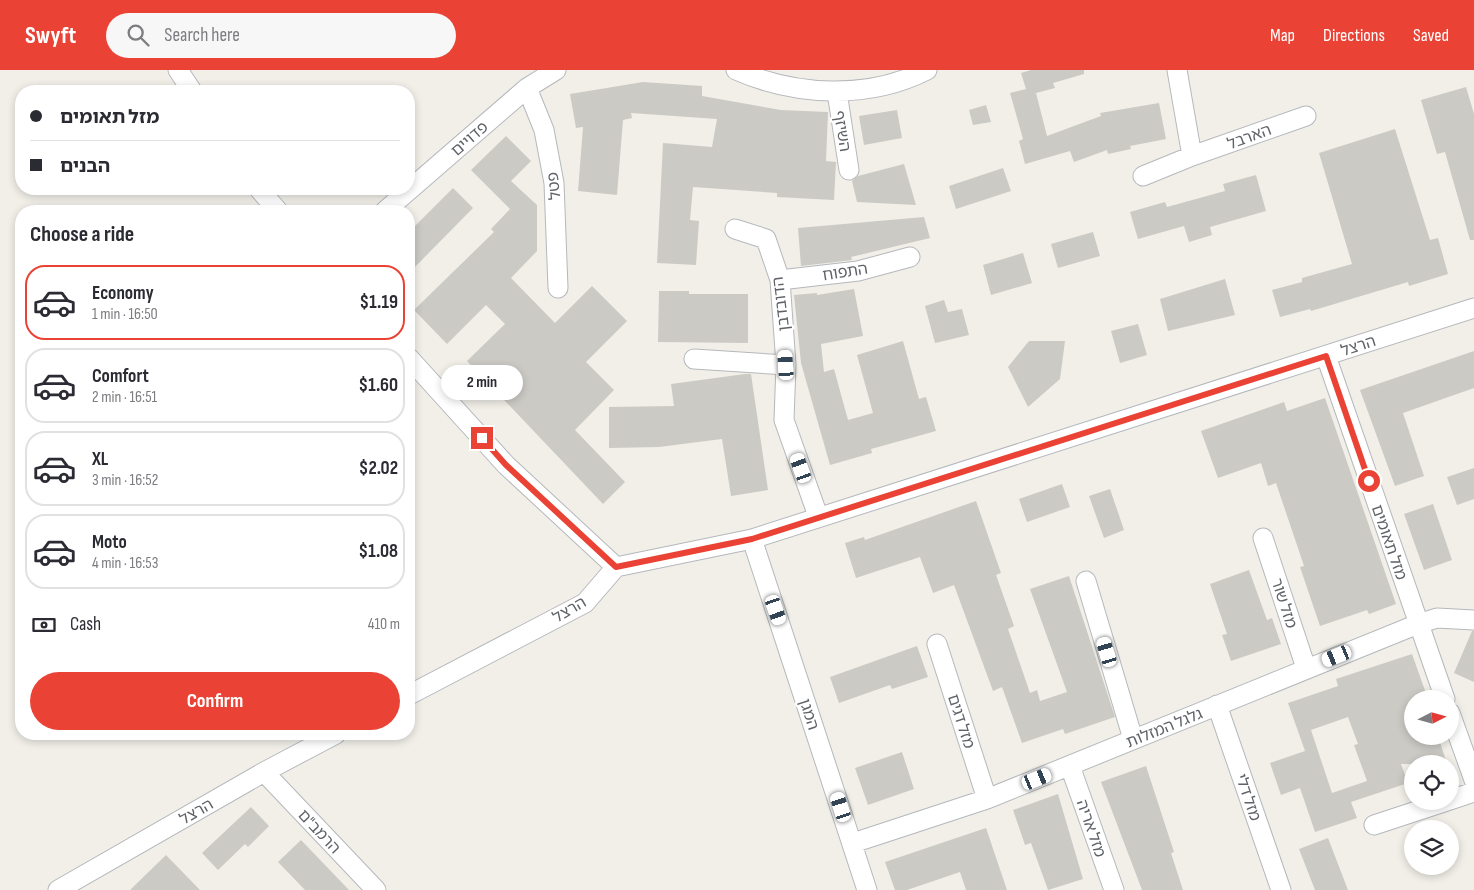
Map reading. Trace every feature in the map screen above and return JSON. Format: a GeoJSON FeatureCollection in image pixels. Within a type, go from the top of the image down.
{"type":"FeatureCollection","features":[{"type":"Feature","properties":{"kind":"street"},"geometry":{"type":"LineString","coordinates":[[178,70],[188,85]]}},
{"type":"Feature","properties":{"kind":"street","name":"פדויים"},"geometry":{"type":"LineString","coordinates":[[415,185],[527,88],[556,70]]}},
{"type":"Feature","properties":{"kind":"street"},"geometry":{"type":"LineString","coordinates":[[736,70],[760,80],[836,92],[884,86],[923,71]]}},
{"type":"Feature","properties":{"kind":"street"},"geometry":{"type":"LineString","coordinates":[[1177,70],[1192,156]]}},
{"type":"Feature","properties":{"kind":"street","name":"פטל"},"geometry":{"type":"LineString","coordinates":[[527,88],[544,130],[554,183],[558,288]]}},
{"type":"Feature","properties":{"kind":"street","name":"השיזף"},"geometry":{"type":"LineString","coordinates":[[836,92],[849,170]]}},
{"type":"Feature","properties":{"kind":"street","name":"הארבל"},"geometry":{"type":"LineString","coordinates":[[1143,176],[1192,156],[1306,116]]}},
{"type":"Feature","properties":{"kind":"street"},"geometry":{"type":"LineString","coordinates":[[264,195],[273,205]]}},
{"type":"Feature","properties":{"kind":"street","name":"פדויים"},"geometry":{"type":"LineString","coordinates":[[392,205],[403,195]]}},
{"type":"Feature","properties":{"kind":"street","name":"הדובדבן"},"geometry":{"type":"LineString","coordinates":[[735,229],[766,239],[780,280],[786,365],[784,420],[818,516]]}},
{"type":"Feature","properties":{"kind":"street","name":"התפוח"},"geometry":{"type":"LineString","coordinates":[[780,280],[858,271],[910,257]]}},
{"type":"Feature","properties":{"kind":"street","name":"הרצל"},"geometry":{"type":"LineString","coordinates":[[415,692],[585,603],[616,567],[752,539],[818,516],[1474,308]]}},
{"type":"Feature","properties":{"kind":"street","name":"מזל תאומים"},"geometry":{"type":"LineString","coordinates":[[1326,356],[1442,690]]}},
{"type":"Feature","properties":{"kind":"street"},"geometry":{"type":"LineString","coordinates":[[694,359],[786,365]]}},
{"type":"Feature","properties":{"kind":"street"},"geometry":{"type":"LineString","coordinates":[[415,365],[506,465],[616,567]]}},
{"type":"Feature","properties":{"kind":"street","name":"מזל שור"},"geometry":{"type":"LineString","coordinates":[[1263,538],[1306,668]]}},
{"type":"Feature","properties":{"kind":"street","name":"המגן"},"geometry":{"type":"LineString","coordinates":[[752,539],[867,890]]}},
{"type":"Feature","properties":{"kind":"street"},"geometry":{"type":"LineString","coordinates":[[1086,581],[1133,739]]}},
{"type":"Feature","properties":{"kind":"street","name":"גלגל המזלות"},"geometry":{"type":"LineString","coordinates":[[853,843],[987,799],[1418,624],[1437,618],[1474,620]]}},
{"type":"Feature","properties":{"kind":"street","name":"מזל דגים"},"geometry":{"type":"LineString","coordinates":[[937,644],[987,799]]}},
{"type":"Feature","properties":{"kind":"street","name":"מזל דלי"},"geometry":{"type":"LineString","coordinates":[[1217,705],[1281,890]]}},
{"type":"Feature","properties":{"kind":"street"},"geometry":{"type":"LineString","coordinates":[[1459,738],[1474,780]]}},
{"type":"Feature","properties":{"kind":"street","name":"הרצל"},"geometry":{"type":"LineString","coordinates":[[58,890],[264,772],[325,740]]}},
{"type":"Feature","properties":{"kind":"street","name":"מזל אריה"},"geometry":{"type":"LineString","coordinates":[[1070,766],[1114,890]]}},
{"type":"Feature","properties":{"kind":"street","name":"הרמב\"ם"},"geometry":{"type":"LineString","coordinates":[[264,772],[376,890]]}},
{"type":"Feature","properties":{"kind":"street"},"geometry":{"type":"LineString","coordinates":[[1459,797],[1474,792]]}},
{"type":"Feature","properties":{"kind":"street"},"geometry":{"type":"LineString","coordinates":[[1374,825],[1420,810]]}},
{"type":"Feature","properties":{"kind":"building"},"geometry":{"type":"Polygon","coordinates":[[[1031,70],[1084,70],[1084,74],[1053,83],[1055,88],[1036,93],[1047,136],[1101,116],[1100,113],[1159,103],[1166,139],[1130,146],[1131,149],[1108,154],[1107,150],[1074,162],[1070,151],[1025,164],[1019,141],[1023,139],[1010,93],[1026,89],[1021,73],[1031,70]]]}},
{"type":"Feature","properties":{"kind":"building"},"geometry":{"type":"Polygon","coordinates":[[[643,82],[702,86],[702,96],[781,110],[828,112],[826,161],[836,162],[834,200],[777,197],[777,193],[693,187],[690,220],[699,221],[696,265],[657,263],[663,143],[712,147],[717,119],[631,113],[632,118],[623,120],[617,195],[578,191],[583,127],[576,128],[570,94],[643,82]]]}},
{"type":"Feature","properties":{"kind":"building"},"geometry":{"type":"Polygon","coordinates":[[[1466,87],[1474,114],[1474,240],[1470,240],[1445,152],[1437,154],[1421,100],[1466,87]]]}},
{"type":"Feature","properties":{"kind":"building"},"geometry":{"type":"Polygon","coordinates":[[[986,105],[991,122],[973,125],[969,110],[986,105]]]}},
{"type":"Feature","properties":{"kind":"building"},"geometry":{"type":"Polygon","coordinates":[[[897,110],[902,138],[864,145],[859,116],[897,110]]]}},
{"type":"Feature","properties":{"kind":"building"},"geometry":{"type":"Polygon","coordinates":[[[1395,129],[1430,240],[1438,238],[1448,274],[1409,286],[1408,282],[1311,311],[1310,309],[1280,317],[1272,290],[1302,282],[1302,278],[1352,264],[1319,153],[1395,129]]]}},
{"type":"Feature","properties":{"kind":"building"},"geometry":{"type":"Polygon","coordinates":[[[506,136],[531,161],[511,181],[537,205],[537,251],[511,278],[555,323],[592,286],[627,321],[586,362],[614,390],[575,430],[625,482],[603,504],[467,361],[505,324],[486,305],[447,344],[415,311],[494,232],[491,229],[510,209],[471,170],[506,136]]]}},
{"type":"Feature","properties":{"kind":"building"},"geometry":{"type":"Polygon","coordinates":[[[904,164],[916,205],[857,202],[852,181],[858,176],[904,164]]]}},
{"type":"Feature","properties":{"kind":"building"},"geometry":{"type":"Polygon","coordinates":[[[1003,168],[1011,191],[956,209],[949,186],[1003,168]]]}},
{"type":"Feature","properties":{"kind":"building"},"geometry":{"type":"Polygon","coordinates":[[[1256,175],[1266,211],[1210,227],[1212,235],[1189,242],[1184,226],[1138,239],[1130,212],[1165,202],[1167,207],[1225,191],[1223,184],[1256,175]]]}},
{"type":"Feature","properties":{"kind":"building"},"geometry":{"type":"Polygon","coordinates":[[[453,188],[473,208],[415,267],[415,226],[453,188]]]}},
{"type":"Feature","properties":{"kind":"building"},"geometry":{"type":"Polygon","coordinates":[[[924,217],[930,238],[851,257],[852,260],[801,266],[798,228],[924,217]]]}},
{"type":"Feature","properties":{"kind":"building"},"geometry":{"type":"Polygon","coordinates":[[[1093,232],[1100,256],[1058,268],[1051,244],[1093,232]]]}},
{"type":"Feature","properties":{"kind":"building"},"geometry":{"type":"Polygon","coordinates":[[[1023,253],[1032,283],[991,295],[983,265],[1023,253]]]}},
{"type":"Feature","properties":{"kind":"building"},"geometry":{"type":"Polygon","coordinates":[[[1225,279],[1235,315],[1168,331],[1160,299],[1225,279]]]}},
{"type":"Feature","properties":{"kind":"building"},"geometry":{"type":"Polygon","coordinates":[[[854,289],[863,336],[821,344],[824,372],[834,369],[848,420],[873,413],[857,355],[903,341],[919,399],[926,397],[936,431],[871,449],[872,453],[830,465],[801,363],[794,295],[817,293],[817,295],[854,289]]]}},
{"type":"Feature","properties":{"kind":"building"},"geometry":{"type":"Polygon","coordinates":[[[659,291],[689,291],[689,294],[748,294],[748,343],[658,342],[659,291]]]}},
{"type":"Feature","properties":{"kind":"building"},"geometry":{"type":"Polygon","coordinates":[[[944,300],[948,312],[962,309],[969,335],[935,343],[925,306],[944,300]]]}},
{"type":"Feature","properties":{"kind":"building"},"geometry":{"type":"Polygon","coordinates":[[[1138,324],[1147,355],[1120,363],[1111,331],[1138,324]]]}},
{"type":"Feature","properties":{"kind":"building"},"geometry":{"type":"Polygon","coordinates":[[[1029,341],[1065,341],[1060,379],[1028,407],[1008,367],[1029,341]]]}},
{"type":"Feature","properties":{"kind":"building"},"geometry":{"type":"Polygon","coordinates":[[[1474,351],[1474,388],[1403,413],[1424,476],[1395,486],[1360,390],[1474,351]]]}},
{"type":"Feature","properties":{"kind":"building"},"geometry":{"type":"Polygon","coordinates":[[[751,374],[768,490],[731,496],[722,439],[659,447],[609,448],[609,407],[674,406],[671,384],[751,374]]]}},
{"type":"Feature","properties":{"kind":"building"},"geometry":{"type":"Polygon","coordinates":[[[1325,398],[1396,604],[1369,614],[1367,610],[1320,626],[1300,567],[1304,566],[1276,483],[1268,486],[1261,463],[1218,478],[1201,431],[1284,402],[1287,411],[1325,398]]]}},
{"type":"Feature","properties":{"kind":"building"},"geometry":{"type":"Polygon","coordinates":[[[1474,468],[1474,499],[1457,505],[1447,477],[1474,468]]]}},
{"type":"Feature","properties":{"kind":"building"},"geometry":{"type":"Polygon","coordinates":[[[1062,484],[1070,507],[1027,522],[1019,499],[1062,484]]]}},
{"type":"Feature","properties":{"kind":"building"},"geometry":{"type":"Polygon","coordinates":[[[1110,489],[1124,530],[1104,538],[1089,496],[1110,489]]]}},
{"type":"Feature","properties":{"kind":"building"},"geometry":{"type":"Polygon","coordinates":[[[976,501],[1001,573],[996,575],[1014,626],[1008,629],[1030,693],[1037,690],[1040,701],[1067,692],[1030,589],[1069,576],[1115,717],[1065,734],[1063,729],[1022,743],[1002,687],[993,691],[954,585],[933,593],[920,557],[856,578],[845,543],[864,537],[865,540],[976,501]]]}},
{"type":"Feature","properties":{"kind":"building"},"geometry":{"type":"Polygon","coordinates":[[[1433,504],[1452,560],[1424,570],[1404,514],[1433,504]]]}},
{"type":"Feature","properties":{"kind":"building"},"geometry":{"type":"Polygon","coordinates":[[[1249,570],[1267,620],[1272,618],[1281,644],[1231,661],[1222,635],[1227,634],[1210,584],[1249,570]]]}},
{"type":"Feature","properties":{"kind":"building"},"geometry":{"type":"Polygon","coordinates":[[[1472,631],[1474,631],[1474,682],[1454,673],[1472,631]]]}},
{"type":"Feature","properties":{"kind":"building"},"geometry":{"type":"Polygon","coordinates":[[[917,646],[928,677],[892,689],[890,685],[839,703],[830,677],[917,646]]]}},
{"type":"Feature","properties":{"kind":"building"},"geometry":{"type":"Polygon","coordinates":[[[1412,654],[1425,690],[1404,690],[1404,745],[1441,745],[1444,755],[1404,755],[1404,764],[1401,764],[1404,772],[1404,784],[1351,802],[1357,818],[1315,832],[1300,788],[1281,795],[1270,763],[1305,751],[1288,703],[1338,686],[1336,679],[1412,654]],[[1348,717],[1311,730],[1332,793],[1367,781],[1354,745],[1358,744],[1348,717]]]}},
{"type":"Feature","properties":{"kind":"building"},"geometry":{"type":"Polygon","coordinates":[[[902,752],[914,789],[868,805],[855,768],[902,752]]]}},
{"type":"Feature","properties":{"kind":"building"},"geometry":{"type":"Polygon","coordinates":[[[1146,766],[1174,852],[1171,853],[1183,890],[1142,890],[1101,782],[1146,766]]]}},
{"type":"Feature","properties":{"kind":"building"},"geometry":{"type":"Polygon","coordinates":[[[1058,794],[1083,879],[1048,890],[1031,843],[1025,845],[1013,810],[1058,794]]]}},
{"type":"Feature","properties":{"kind":"building"},"geometry":{"type":"Polygon","coordinates":[[[251,807],[269,826],[248,847],[245,844],[218,870],[202,853],[251,807]]]}},
{"type":"Feature","properties":{"kind":"building"},"geometry":{"type":"Polygon","coordinates":[[[986,828],[1007,890],[966,890],[960,872],[907,890],[895,890],[885,862],[986,828]]]}},
{"type":"Feature","properties":{"kind":"building"},"geometry":{"type":"Polygon","coordinates":[[[1328,838],[1348,890],[1315,890],[1299,849],[1328,838]]]}},
{"type":"Feature","properties":{"kind":"building"},"geometry":{"type":"Polygon","coordinates":[[[301,840],[349,890],[305,890],[278,862],[301,840]]]}},
{"type":"Feature","properties":{"kind":"building"},"geometry":{"type":"Polygon","coordinates":[[[166,855],[200,890],[130,890],[166,855]]]}},
{"type":"Feature","properties":{"kind":"route"},"geometry":{"type":"LineString","coordinates":[[482,438],[506,465],[616,567],[752,539],[818,516],[1326,356],[1369,481]]}}]}
